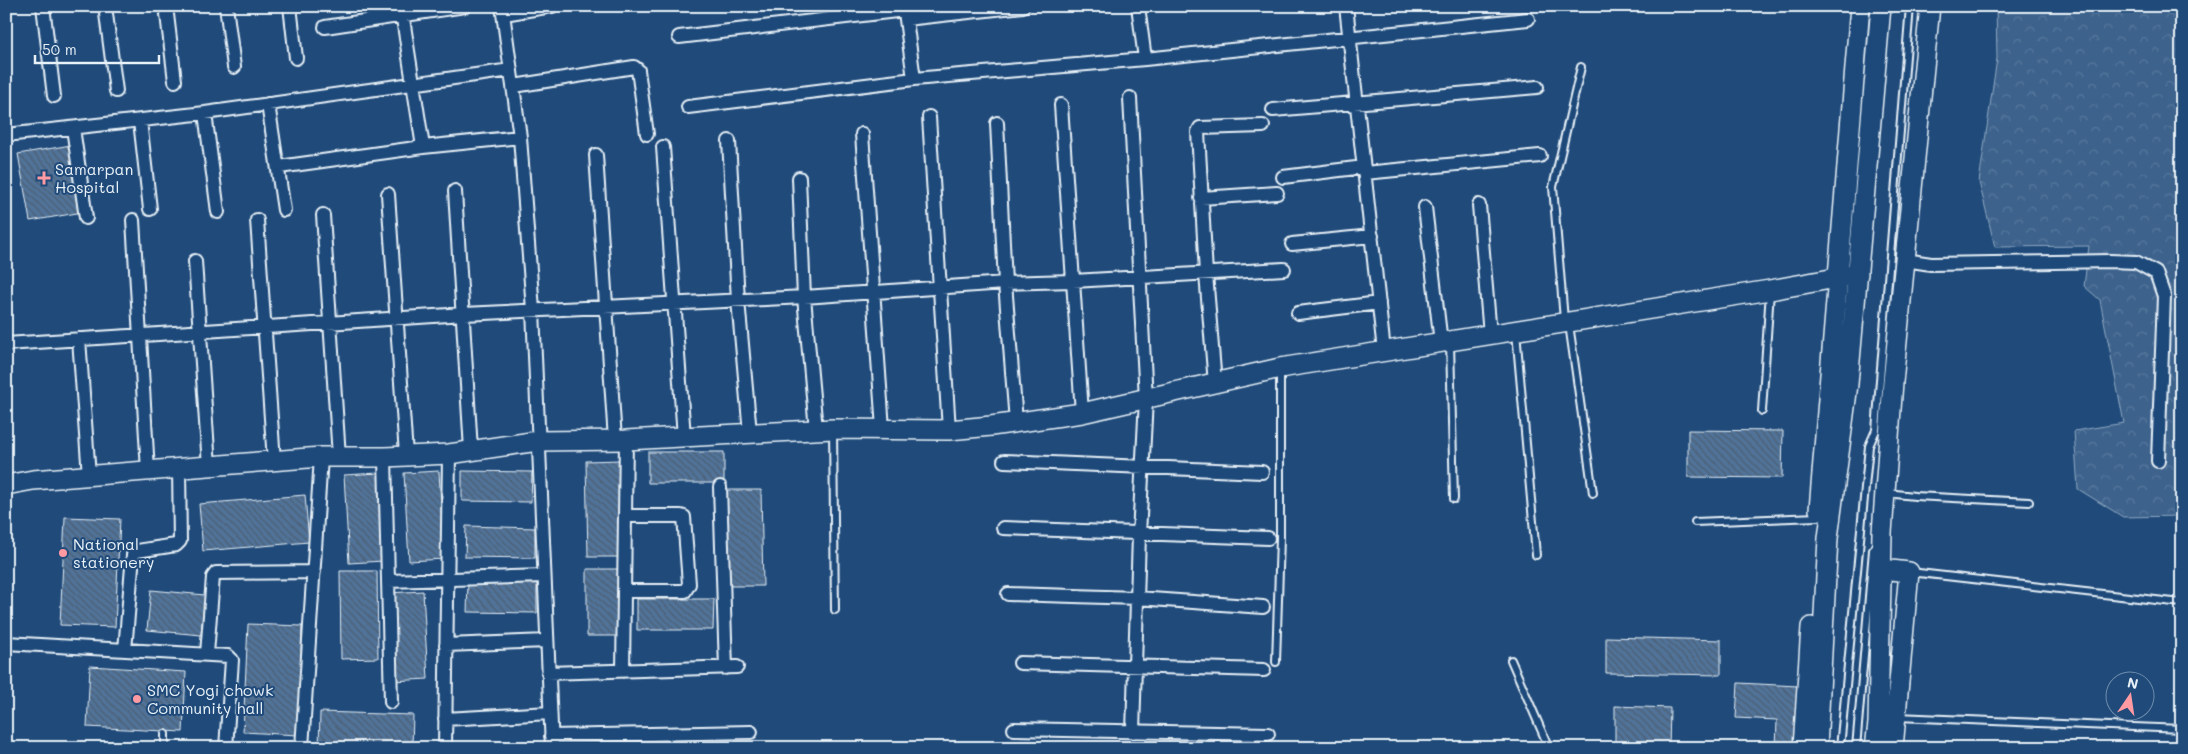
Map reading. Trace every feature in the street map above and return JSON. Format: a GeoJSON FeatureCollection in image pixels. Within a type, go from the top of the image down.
{"type":"FeatureCollection","features":[{"type":"Feature","properties":{"kind":"street"},"geometry":{"type":"LineString","coordinates":[[43,6],[54,96]]}},
{"type":"Feature","properties":{"kind":"street"},"geometry":{"type":"LineString","coordinates":[[106,6],[116,91]]}},
{"type":"Feature","properties":{"kind":"street"},"geometry":{"type":"LineString","coordinates":[[166,6],[175,81]]}},
{"type":"Feature","properties":{"kind":"street"},"geometry":{"type":"LineString","coordinates":[[226,6],[234,67]]}},
{"type":"Feature","properties":{"kind":"street"},"geometry":{"type":"LineString","coordinates":[[290,6],[296,58]]}},
{"type":"Feature","properties":{"kind":"street"},"geometry":{"type":"LineString","coordinates":[[325,28],[401,10],[465,6]]}},
{"type":"Feature","properties":{"kind":"street"},"geometry":{"type":"LineString","coordinates":[[552,6],[503,10],[520,137],[534,310],[552,742],[751,732]]}},
{"type":"Feature","properties":{"kind":"street"},"geometry":{"type":"LineString","coordinates":[[679,37],[905,12],[1023,6]]}},
{"type":"Feature","properties":{"kind":"street"},"geometry":{"type":"LineString","coordinates":[[1138,6],[1145,59]]}},
{"type":"Feature","properties":{"kind":"street"},"geometry":{"type":"LineString","coordinates":[[1346,6],[1384,351]]}},
{"type":"Feature","properties":{"kind":"street"},"geometry":{"type":"LineString","coordinates":[[1803,748],[1818,517],[1860,6]]}},
{"type":"Feature","properties":{"kind":"street"},"geometry":{"type":"LineString","coordinates":[[1817,748],[1828,538],[1848,384],[1881,6]]}},
{"type":"Feature","properties":{"kind":"street"},"geometry":{"type":"LineString","coordinates":[[1893,748],[1887,716],[1882,569],[1885,493],[1892,382],[1930,6]]}},
{"type":"Feature","properties":{"kind":"street"},"geometry":{"type":"LineString","coordinates":[[401,10],[423,147]]}},
{"type":"Feature","properties":{"kind":"street"},"geometry":{"type":"LineString","coordinates":[[905,12],[914,79]]}},
{"type":"Feature","properties":{"kind":"street"},"geometry":{"type":"LineString","coordinates":[[688,107],[914,79],[1145,59],[1528,19]]}},
{"type":"Feature","properties":{"kind":"street"},"geometry":{"type":"LineString","coordinates":[[514,86],[634,67],[638,70],[647,134]]}},
{"type":"Feature","properties":{"kind":"street"},"geometry":{"type":"LineString","coordinates":[[6,135],[205,113],[512,70]]}},
{"type":"Feature","properties":{"kind":"street"},"geometry":{"type":"LineString","coordinates":[[1272,110],[1537,87]]}},
{"type":"Feature","properties":{"kind":"street"},"geometry":{"type":"LineString","coordinates":[[1130,98],[1146,399],[1139,535],[1133,732]]}},
{"type":"Feature","properties":{"kind":"street"},"geometry":{"type":"LineString","coordinates":[[268,104],[284,210]]}},
{"type":"Feature","properties":{"kind":"street"},"geometry":{"type":"LineString","coordinates":[[1061,105],[1082,413]]}},
{"type":"Feature","properties":{"kind":"street"},"geometry":{"type":"LineString","coordinates":[[205,113],[218,212]]}},
{"type":"Feature","properties":{"kind":"street"},"geometry":{"type":"LineString","coordinates":[[929,117],[938,288],[949,430]]}},
{"type":"Feature","properties":{"kind":"street"},"geometry":{"type":"LineString","coordinates":[[140,121],[150,209]]}},
{"type":"Feature","properties":{"kind":"street"},"geometry":{"type":"LineString","coordinates":[[997,123],[1005,282],[1016,422]]}},
{"type":"Feature","properties":{"kind":"street"},"geometry":{"type":"LineString","coordinates":[[1215,384],[1201,198],[1199,129],[1263,126]]}},
{"type":"Feature","properties":{"kind":"street"},"geometry":{"type":"LineString","coordinates":[[73,128],[86,218]]}},
{"type":"Feature","properties":{"kind":"street"},"geometry":{"type":"LineString","coordinates":[[862,134],[883,430]]}},
{"type":"Feature","properties":{"kind":"street"},"geometry":{"type":"LineString","coordinates":[[279,167],[423,147],[520,137]]}},
{"type":"Feature","properties":{"kind":"street"},"geometry":{"type":"LineString","coordinates":[[729,141],[738,300],[750,433]]}},
{"type":"Feature","properties":{"kind":"street"},"geometry":{"type":"LineString","coordinates":[[663,147],[684,437]]}},
{"type":"Feature","properties":{"kind":"street"},"geometry":{"type":"LineString","coordinates":[[596,155],[606,307],[620,440],[625,516],[624,671]]}},
{"type":"Feature","properties":{"kind":"street"},"geometry":{"type":"LineString","coordinates":[[1283,177],[1540,156]]}},
{"type":"Feature","properties":{"kind":"street"},"geometry":{"type":"LineString","coordinates":[[798,178],[804,297],[824,429]]}},
{"type":"Feature","properties":{"kind":"street"},"geometry":{"type":"LineString","coordinates":[[454,191],[464,314],[471,450]]}},
{"type":"Feature","properties":{"kind":"street"},"geometry":{"type":"LineString","coordinates":[[1201,198],[1277,193]]}},
{"type":"Feature","properties":{"kind":"street"},"geometry":{"type":"LineString","coordinates":[[388,194],[406,455]]}},
{"type":"Feature","properties":{"kind":"street"},"geometry":{"type":"LineString","coordinates":[[1478,205],[1490,335]]}},
{"type":"Feature","properties":{"kind":"street"},"geometry":{"type":"LineString","coordinates":[[1425,207],[1446,342]]}},
{"type":"Feature","properties":{"kind":"street"},"geometry":{"type":"LineString","coordinates":[[302,748],[314,572],[330,458],[330,324],[324,215]]}},
{"type":"Feature","properties":{"kind":"street"},"geometry":{"type":"LineString","coordinates":[[133,220],[148,471]]}},
{"type":"Feature","properties":{"kind":"street"},"geometry":{"type":"LineString","coordinates":[[257,220],[274,461]]}},
{"type":"Feature","properties":{"kind":"street"},"geometry":{"type":"LineString","coordinates":[[1292,244],[1372,236]]}},
{"type":"Feature","properties":{"kind":"street"},"geometry":{"type":"LineString","coordinates":[[1905,260],[1931,264],[2136,262],[2156,273],[2164,296],[2158,461]]}},
{"type":"Feature","properties":{"kind":"street"},"geometry":{"type":"LineString","coordinates":[[195,261],[209,466]]}},
{"type":"Feature","properties":{"kind":"street"},"geometry":{"type":"LineString","coordinates":[[6,344],[464,314],[804,297],[1005,282],[1140,278],[1284,269]]}},
{"type":"Feature","properties":{"kind":"street"},"geometry":{"type":"LineString","coordinates":[[6,485],[89,476],[274,461],[449,454],[538,441],[620,440],[824,429],[949,430],[1082,413],[1280,368],[1770,290],[1858,274]]}},
{"type":"Feature","properties":{"kind":"street"},"geometry":{"type":"LineString","coordinates":[[1298,313],[1379,303]]}},
{"type":"Feature","properties":{"kind":"street"},"geometry":{"type":"LineString","coordinates":[[79,339],[89,476]]}},
{"type":"Feature","properties":{"kind":"street"},"geometry":{"type":"LineString","coordinates":[[445,748],[449,454]]}},
{"type":"Feature","properties":{"kind":"street"},"geometry":{"type":"LineString","coordinates":[[385,457],[391,702]]}},
{"type":"Feature","properties":{"kind":"street"},"geometry":{"type":"LineString","coordinates":[[1004,461],[1262,472]]}},
{"type":"Feature","properties":{"kind":"street"},"geometry":{"type":"LineString","coordinates":[[125,650],[133,554],[137,551],[176,544],[180,541],[179,468]]}},
{"type":"Feature","properties":{"kind":"street"},"geometry":{"type":"LineString","coordinates":[[548,674],[731,668],[720,488]]}},
{"type":"Feature","properties":{"kind":"street"},"geometry":{"type":"LineString","coordinates":[[625,516],[681,516],[684,518],[689,584],[685,591],[626,591]]}},
{"type":"Feature","properties":{"kind":"street"},"geometry":{"type":"LineString","coordinates":[[1003,528],[1139,535],[1268,538]]}},
{"type":"Feature","properties":{"kind":"street"},"geometry":{"type":"LineString","coordinates":[[1875,748],[1887,716],[1909,572],[1882,569]]}},
{"type":"Feature","properties":{"kind":"street"},"geometry":{"type":"LineString","coordinates":[[207,654],[213,577],[216,573],[314,572]]}},
{"type":"Feature","properties":{"kind":"street"},"geometry":{"type":"LineString","coordinates":[[388,581],[544,576]]}},
{"type":"Feature","properties":{"kind":"street"},"geometry":{"type":"LineString","coordinates":[[1008,594],[1137,598],[1264,607]]}},
{"type":"Feature","properties":{"kind":"street"},"geometry":{"type":"LineString","coordinates":[[446,645],[547,642]]}},
{"type":"Feature","properties":{"kind":"street"},"geometry":{"type":"LineString","coordinates":[[6,643],[228,656],[232,660],[226,748]]}},
{"type":"Feature","properties":{"kind":"street"},"geometry":{"type":"LineString","coordinates":[[1020,663],[1264,670]]}},
{"type":"Feature","properties":{"kind":"street"},"geometry":{"type":"LineString","coordinates":[[445,719],[550,713]]}},
{"type":"Feature","properties":{"kind":"street"},"geometry":{"type":"LineString","coordinates":[[1014,729],[1268,734]]}},
{"type":"Feature","properties":{"kind":"lane"},"geometry":{"type":"LineString","coordinates":[[1840,748],[1869,446],[1876,430],[1910,6]]}},
{"type":"Feature","properties":{"kind":"lane"},"geometry":{"type":"LineString","coordinates":[[1581,67],[1552,187],[1566,323],[1593,493]]}},
{"type":"Feature","properties":{"kind":"lane"},"geometry":{"type":"LineString","coordinates":[[1762,411],[1770,290]]}},
{"type":"Feature","properties":{"kind":"lane"},"geometry":{"type":"LineString","coordinates":[[1516,331],[1536,555]]}},
{"type":"Feature","properties":{"kind":"lane"},"geometry":{"type":"LineString","coordinates":[[1446,342],[1454,499]]}},
{"type":"Feature","properties":{"kind":"lane"},"geometry":{"type":"LineString","coordinates":[[1276,662],[1280,557],[1280,368]]}},
{"type":"Feature","properties":{"kind":"lane"},"geometry":{"type":"LineString","coordinates":[[824,429],[835,610]]}},
{"type":"Feature","properties":{"kind":"lane"},"geometry":{"type":"LineString","coordinates":[[1875,525],[1881,448],[1876,430]]}},
{"type":"Feature","properties":{"kind":"lane"},"geometry":{"type":"LineString","coordinates":[[1885,493],[2029,502]]}},
{"type":"Feature","properties":{"kind":"lane"},"geometry":{"type":"LineString","coordinates":[[1695,522],[1818,517]]}},
{"type":"Feature","properties":{"kind":"lane"},"geometry":{"type":"LineString","coordinates":[[1856,748],[1873,544]]}},
{"type":"Feature","properties":{"kind":"lane"},"geometry":{"type":"LineString","coordinates":[[1909,572],[2182,603]]}},
{"type":"Feature","properties":{"kind":"lane"},"geometry":{"type":"LineString","coordinates":[[1511,660],[1549,748]]}},
{"type":"Feature","properties":{"kind":"lane"},"geometry":{"type":"LineString","coordinates":[[1887,716],[2182,729]]}},
{"type":"Feature","properties":{"kind":"lane"},"geometry":{"type":"LineString","coordinates":[[165,734],[165,748]]}},
{"type":"Feature","properties":{"kind":"green space"},"geometry":{"type":"Polygon","coordinates":[[[1996,6],[2182,6],[2182,516],[2123,517],[2078,489],[2074,431],[2124,423],[2100,300],[2084,286],[2089,246],[1995,247],[1979,182],[1997,58],[1996,6]]]}},
{"type":"Feature","properties":{"kind":"building"},"geometry":{"type":"Polygon","coordinates":[[[71,145],[83,212],[30,221],[18,154],[71,145]]]}},
{"type":"Feature","properties":{"kind":"building"},"geometry":{"type":"Polygon","coordinates":[[[1688,430],[1783,431],[1782,478],[1688,477],[1688,430]]]}},
{"type":"Feature","properties":{"kind":"building"},"geometry":{"type":"Polygon","coordinates":[[[648,452],[724,452],[724,483],[648,483],[648,452]]]}},
{"type":"Feature","properties":{"kind":"building"},"geometry":{"type":"Polygon","coordinates":[[[620,460],[622,557],[588,557],[586,461],[620,460]]]}},
{"type":"Feature","properties":{"kind":"building"},"geometry":{"type":"Polygon","coordinates":[[[439,471],[444,559],[409,561],[404,473],[439,471]]]}},
{"type":"Feature","properties":{"kind":"building"},"geometry":{"type":"Polygon","coordinates":[[[462,471],[532,472],[531,502],[462,501],[462,471]]]}},
{"type":"Feature","properties":{"kind":"building"},"geometry":{"type":"Polygon","coordinates":[[[379,473],[384,561],[349,563],[344,475],[379,473]]]}},
{"type":"Feature","properties":{"kind":"building"},"geometry":{"type":"Polygon","coordinates":[[[726,490],[761,490],[763,586],[728,586],[726,490]]]}},
{"type":"Feature","properties":{"kind":"building"},"geometry":{"type":"Polygon","coordinates":[[[305,495],[309,542],[203,551],[199,504],[305,495]]]}},
{"type":"Feature","properties":{"kind":"building"},"geometry":{"type":"Polygon","coordinates":[[[65,517],[120,519],[115,627],[60,625],[65,517]]]}},
{"type":"Feature","properties":{"kind":"building"},"geometry":{"type":"Polygon","coordinates":[[[466,526],[535,528],[535,558],[465,557],[466,526]]]}},
{"type":"Feature","properties":{"kind":"building"},"geometry":{"type":"Polygon","coordinates":[[[587,569],[618,569],[618,636],[587,636],[587,569]]]}},
{"type":"Feature","properties":{"kind":"building"},"geometry":{"type":"Polygon","coordinates":[[[340,571],[377,571],[378,658],[341,659],[340,571]]]}},
{"type":"Feature","properties":{"kind":"building"},"geometry":{"type":"Polygon","coordinates":[[[468,582],[537,583],[537,613],[467,612],[468,582]]]}},
{"type":"Feature","properties":{"kind":"building"},"geometry":{"type":"Polygon","coordinates":[[[151,590],[205,595],[201,635],[147,630],[151,590]]]}},
{"type":"Feature","properties":{"kind":"building"},"geometry":{"type":"Polygon","coordinates":[[[423,591],[428,679],[393,681],[388,593],[423,591]]]}},
{"type":"Feature","properties":{"kind":"building"},"geometry":{"type":"Polygon","coordinates":[[[637,599],[714,599],[713,630],[637,630],[637,599]]]}},
{"type":"Feature","properties":{"kind":"building"},"geometry":{"type":"Polygon","coordinates":[[[248,624],[302,626],[298,735],[243,732],[248,624]]]}},
{"type":"Feature","properties":{"kind":"building"},"geometry":{"type":"Polygon","coordinates":[[[1606,637],[1721,640],[1721,675],[1606,673],[1606,637]]]}},
{"type":"Feature","properties":{"kind":"building","name":"SMC Yogi chowk Community hall"},"geometry":{"type":"Polygon","coordinates":[[[90,666],[186,672],[183,732],[87,727],[90,666]]]}},
{"type":"Feature","properties":{"kind":"building"},"geometry":{"type":"Polygon","coordinates":[[[1738,683],[1798,686],[1795,748],[1776,748],[1777,720],[1736,718],[1738,683]]]}},
{"type":"Feature","properties":{"kind":"building"},"geometry":{"type":"Polygon","coordinates":[[[1615,706],[1670,708],[1669,748],[1615,748],[1615,706]]]}},
{"type":"Feature","properties":{"kind":"building"},"geometry":{"type":"Polygon","coordinates":[[[320,712],[413,715],[412,748],[319,748],[320,712]]]}},
{"type":"Feature","properties":{"kind":"place","name":"Samarpan Hospital"},"geometry":{"type":"Point","coordinates":[44,178]}},
{"type":"Feature","properties":{"kind":"place","name":"National stationery"},"geometry":{"type":"Point","coordinates":[63,553]}},
{"type":"Feature","properties":{"kind":"place","name":"SMC Yogi chowk Community hall"},"geometry":{"type":"Point","coordinates":[137,699]}}]}
